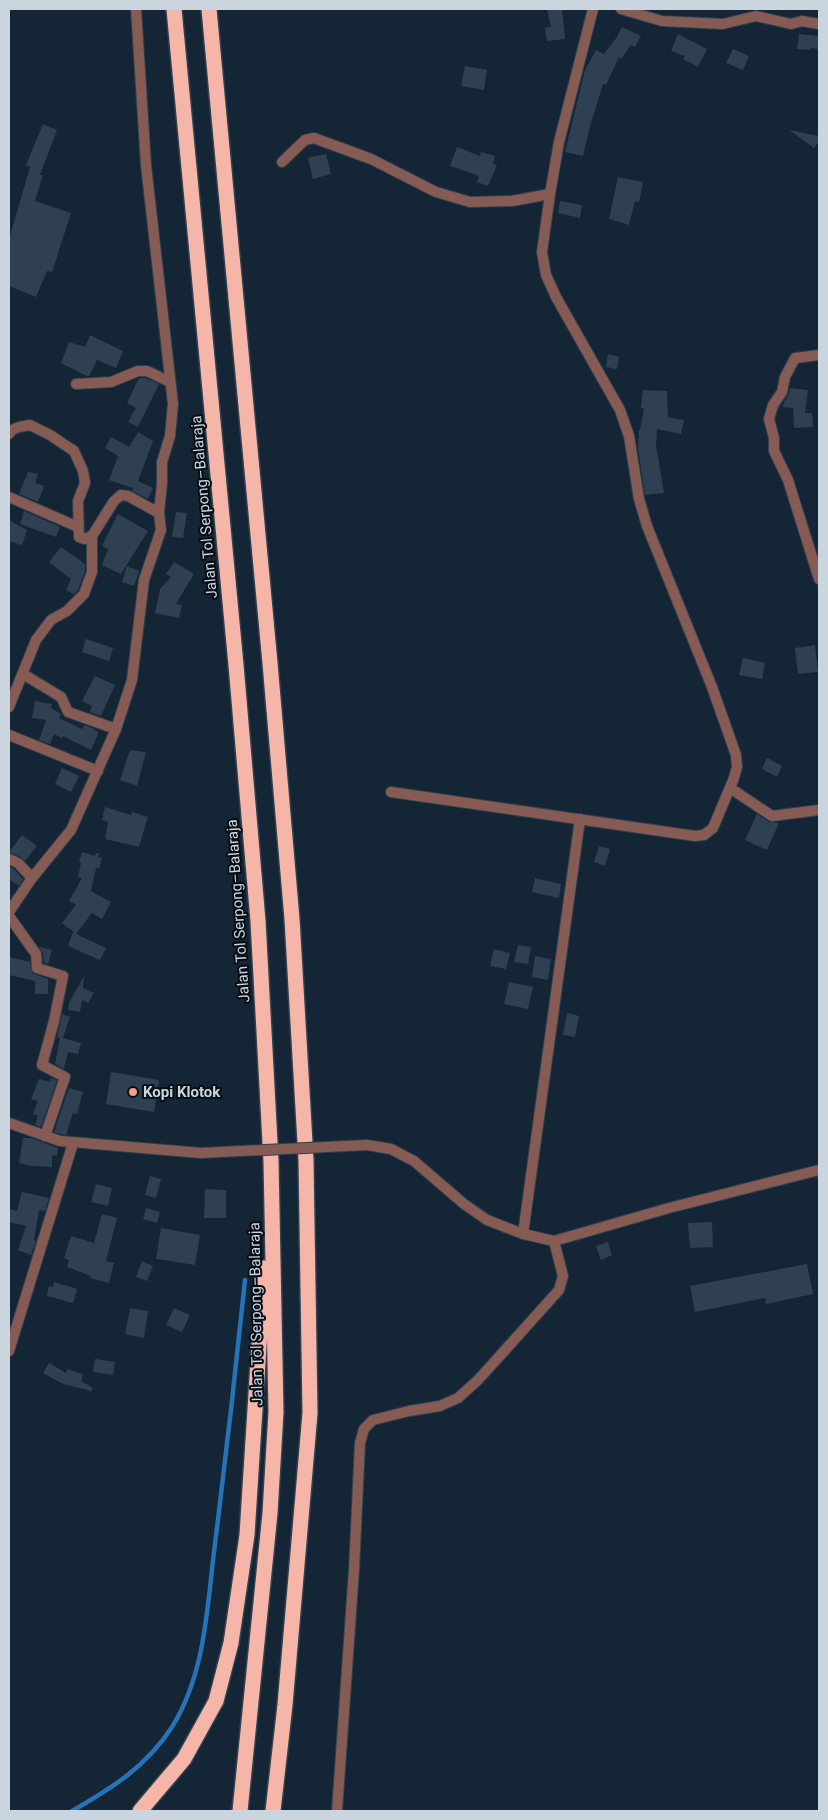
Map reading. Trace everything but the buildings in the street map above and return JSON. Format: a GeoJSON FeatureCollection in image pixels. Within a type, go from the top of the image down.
{"type":"FeatureCollection","features":[{"type":"Feature","properties":{"kind":"highway","name":"Jalan Tol Serpong–Balaraja"},"geometry":{"type":"LineString","coordinates":[[174,9],[236,665],[258,921],[271,1161],[275,1430],[270,1513],[240,1811]]}},
{"type":"Feature","properties":{"kind":"highway"},"geometry":{"type":"LineString","coordinates":[[209,9],[292,919],[306,1160],[310,1413],[274,1811]]}},
{"type":"Feature","properties":{"kind":"highway"},"geometry":{"type":"LineString","coordinates":[[140,1811],[189,1751],[216,1701],[231,1643],[247,1535],[271,1161]]}},
{"type":"Feature","properties":{"kind":"highway"},"geometry":{"type":"LineString","coordinates":[[281,1811],[285,1705]]}},
{"type":"Feature","properties":{"kind":"street"},"geometry":{"type":"LineString","coordinates":[[45,1136],[65,1077],[42,1065],[54,1021],[63,976],[37,968],[36,954],[9,914],[32,878],[71,830],[116,730],[132,680],[144,580],[161,530],[159,514],[162,462],[170,436],[173,404],[146,165],[136,9]]}},
{"type":"Feature","properties":{"kind":"street"},"geometry":{"type":"LineString","coordinates":[[392,792],[695,836],[704,835],[713,828],[737,767],[736,755],[712,687],[647,526],[639,499],[629,436],[620,410],[556,297],[546,275],[542,252],[559,142],[593,9]]}},
{"type":"Feature","properties":{"kind":"street"},"geometry":{"type":"LineString","coordinates":[[621,9],[662,21],[723,24],[756,16],[791,24],[802,21],[819,24]]}},
{"type":"Feature","properties":{"kind":"street"},"geometry":{"type":"LineString","coordinates":[[282,162],[305,140],[314,138],[371,159],[436,192],[470,202],[512,201],[550,194]]}},
{"type":"Feature","properties":{"kind":"street"},"geometry":{"type":"LineString","coordinates":[[819,356],[795,358],[785,377],[782,392],[773,405],[769,419],[774,438],[774,451],[788,480],[819,580]]}},
{"type":"Feature","properties":{"kind":"street"},"geometry":{"type":"LineString","coordinates":[[76,384],[111,382],[138,371],[147,371],[170,382]]}},
{"type":"Feature","properties":{"kind":"street"},"geometry":{"type":"LineString","coordinates":[[9,434],[12,430],[19,427],[30,425],[50,435],[74,451],[83,471],[85,483],[78,501],[79,536],[84,539],[92,536]]}},
{"type":"Feature","properties":{"kind":"street"},"geometry":{"type":"LineString","coordinates":[[10,701],[36,640],[48,624],[57,616],[67,611],[84,594],[92,572],[92,536],[114,502],[121,495],[128,496],[159,514]]}},
{"type":"Feature","properties":{"kind":"street"},"geometry":{"type":"LineString","coordinates":[[9,497],[78,527]]}},
{"type":"Feature","properties":{"kind":"street"},"geometry":{"type":"LineString","coordinates":[[23,674],[61,697],[68,712],[116,730]]}},
{"type":"Feature","properties":{"kind":"street"},"geometry":{"type":"LineString","coordinates":[[9,735],[98,771]]}},
{"type":"Feature","properties":{"kind":"street"},"geometry":{"type":"LineString","coordinates":[[730,788],[772,816],[819,810]]}},
{"type":"Feature","properties":{"kind":"street"},"geometry":{"type":"LineString","coordinates":[[523,1234],[580,819]]}},
{"type":"Feature","properties":{"kind":"street"},"geometry":{"type":"LineString","coordinates":[[9,859],[18,863],[32,878]]}},
{"type":"Feature","properties":{"kind":"street"},"geometry":{"type":"LineString","coordinates":[[9,1124],[60,1141],[73,1143],[201,1153],[366,1145],[391,1149],[414,1160],[464,1204],[487,1220],[523,1234],[554,1241],[669,1208],[819,1170]]}},
{"type":"Feature","properties":{"kind":"street"},"geometry":{"type":"LineString","coordinates":[[9,1351],[73,1143]]}},
{"type":"Feature","properties":{"kind":"street"},"geometry":{"type":"LineString","coordinates":[[337,1811],[354,1570],[360,1442],[364,1429],[373,1420],[440,1406],[458,1398],[478,1380],[559,1290],[563,1276],[554,1241]]}},
{"type":"Feature","properties":{"kind":"waterway"},"geometry":{"type":"LineString","coordinates":[[72,1811],[114,1785],[151,1754],[172,1727],[192,1684],[207,1614],[245,1280]]}},
{"type":"Feature","properties":{"kind":"place","name":"Kopi Klotok"},"geometry":{"type":"Point","coordinates":[133,1092]}}]}
